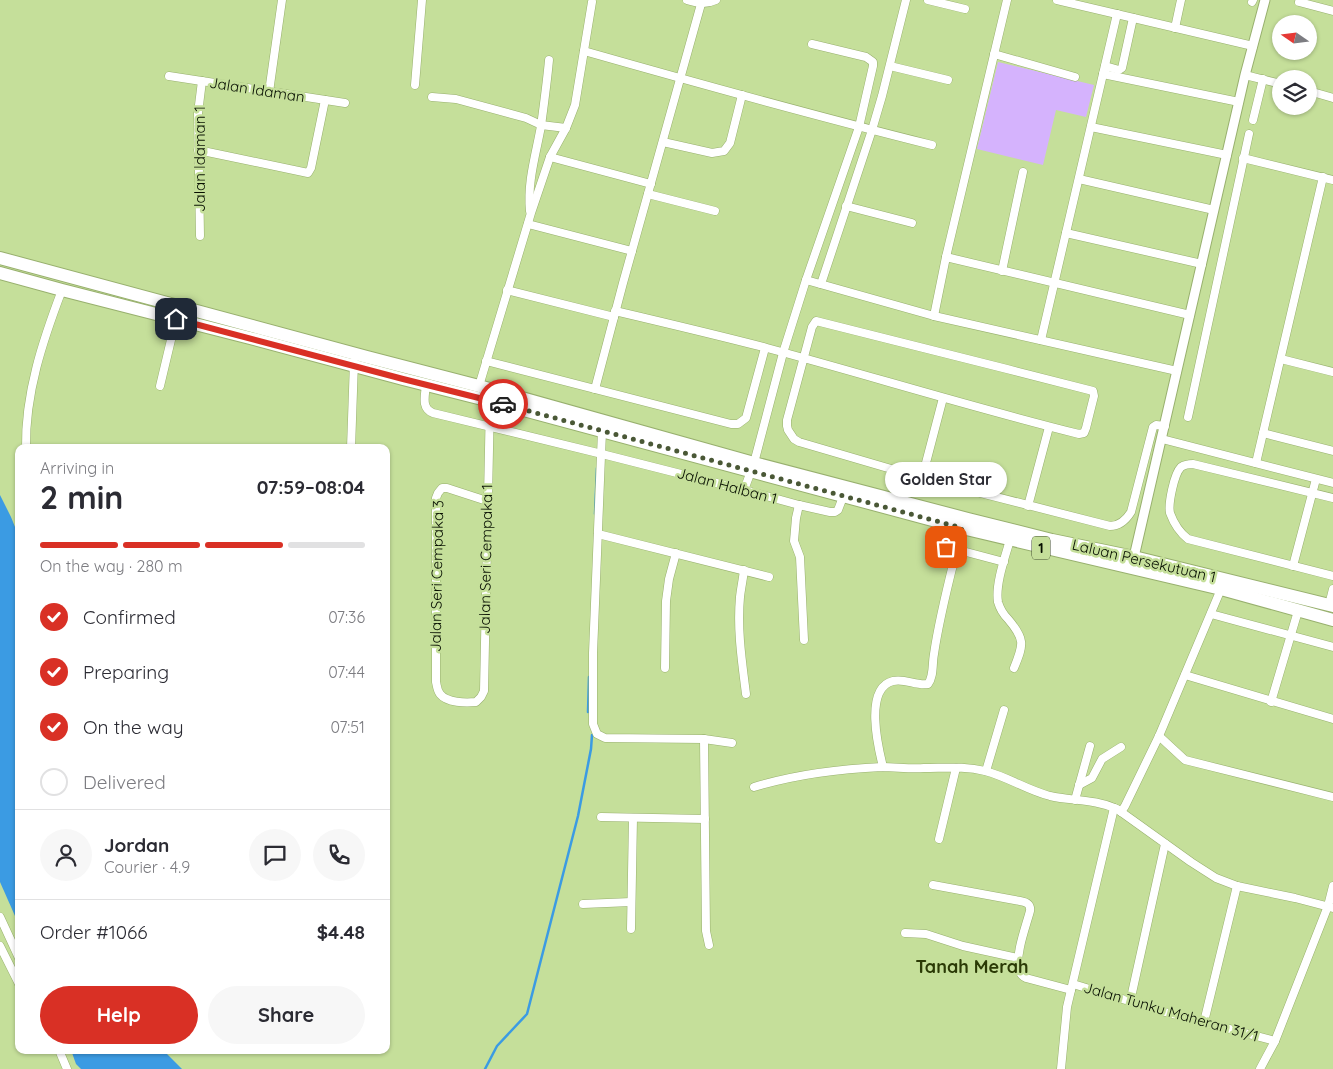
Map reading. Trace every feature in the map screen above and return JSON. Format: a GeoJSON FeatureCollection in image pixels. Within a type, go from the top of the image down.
{"type":"FeatureCollection","features":[{"type":"Feature","properties":{"kind":"highway","name":"Laluan Persekutuan 1"},"geometry":{"type":"LineString","coordinates":[[0,258],[354,360],[426,385],[602,431],[1052,540],[1134,557],[1331,605]]}},
{"type":"Feature","properties":{"kind":"highway","name":"Laluan Persekutuan 1"},"geometry":{"type":"LineString","coordinates":[[0,273],[176,319],[354,360],[479,386],[752,467],[844,497],[1010,540],[1220,590],[1333,620]]}},
{"type":"Feature","properties":{"kind":"street"},"geometry":{"type":"LineString","coordinates":[[269,92],[282,0]]}},
{"type":"Feature","properties":{"kind":"street"},"geometry":{"type":"LineString","coordinates":[[415,85],[422,0]]}},
{"type":"Feature","properties":{"kind":"street"},"geometry":{"type":"LineString","coordinates":[[687,0],[701,4],[716,0]]}},
{"type":"Feature","properties":{"kind":"street"},"geometry":{"type":"LineString","coordinates":[[821,284],[872,130],[906,0]]}},
{"type":"Feature","properties":{"kind":"street"},"geometry":{"type":"LineString","coordinates":[[928,0],[965,9]]}},
{"type":"Feature","properties":{"kind":"street"},"geometry":{"type":"LineString","coordinates":[[934,316],[946,257],[1007,0]]}},
{"type":"Feature","properties":{"kind":"street"},"geometry":{"type":"LineString","coordinates":[[1057,0],[1252,46]]}},
{"type":"Feature","properties":{"kind":"street"},"geometry":{"type":"LineString","coordinates":[[1175,28],[1181,0]]}},
{"type":"Feature","properties":{"kind":"street"},"geometry":{"type":"LineString","coordinates":[[1134,557],[1252,46],[1265,0]]}},
{"type":"Feature","properties":{"kind":"street"},"geometry":{"type":"LineString","coordinates":[[479,386],[507,290],[550,157],[566,128],[575,105],[592,2]]}},
{"type":"Feature","properties":{"kind":"street"},"geometry":{"type":"LineString","coordinates":[[1299,2],[1333,11]]}},
{"type":"Feature","properties":{"kind":"street"},"geometry":{"type":"LineString","coordinates":[[595,389],[614,314],[701,4]]}},
{"type":"Feature","properties":{"kind":"street"},"geometry":{"type":"LineString","coordinates":[[1041,340],[1117,14]]}},
{"type":"Feature","properties":{"kind":"street"},"geometry":{"type":"LineString","coordinates":[[1104,70],[1119,70],[1122,68],[1133,18]]}},
{"type":"Feature","properties":{"kind":"street"},"geometry":{"type":"LineString","coordinates":[[744,490],[806,280],[859,127],[873,66],[873,62],[866,57],[812,44]]}},
{"type":"Feature","properties":{"kind":"street"},"geometry":{"type":"LineString","coordinates":[[584,51],[681,79],[932,145]]}},
{"type":"Feature","properties":{"kind":"street"},"geometry":{"type":"LineString","coordinates":[[994,54],[1075,77]]}},
{"type":"Feature","properties":{"kind":"street"},"geometry":{"type":"LineString","coordinates":[[531,213],[529,188],[541,126],[550,60]]}},
{"type":"Feature","properties":{"kind":"street"},"geometry":{"type":"LineString","coordinates":[[890,66],[948,80]]}},
{"type":"Feature","properties":{"kind":"street"},"geometry":{"type":"LineString","coordinates":[[1104,70],[1239,102]]}},
{"type":"Feature","properties":{"kind":"street"},"geometry":{"type":"LineString","coordinates":[[1246,75],[1272,82]]}},
{"type":"Feature","properties":{"kind":"street","name":"Jalan Idaman"},"geometry":{"type":"LineString","coordinates":[[169,76],[345,104]]}},
{"type":"Feature","properties":{"kind":"street"},"geometry":{"type":"LineString","coordinates":[[1253,120],[1263,79]]}},
{"type":"Feature","properties":{"kind":"street","name":"Jalan Idaman 1"},"geometry":{"type":"LineString","coordinates":[[200,236],[198,113],[202,81]]}},
{"type":"Feature","properties":{"kind":"street"},"geometry":{"type":"LineString","coordinates":[[1317,93],[1333,98]]}},
{"type":"Feature","properties":{"kind":"street"},"geometry":{"type":"LineString","coordinates":[[663,142],[712,153],[724,152],[730,143],[742,95]]}},
{"type":"Feature","properties":{"kind":"street"},"geometry":{"type":"LineString","coordinates":[[432,97],[456,99],[526,118],[541,126],[566,128]]}},
{"type":"Feature","properties":{"kind":"street"},"geometry":{"type":"LineString","coordinates":[[198,150],[308,173],[311,168],[325,100]]}},
{"type":"Feature","properties":{"kind":"street"},"geometry":{"type":"LineString","coordinates":[[1091,127],[1227,155]]}},
{"type":"Feature","properties":{"kind":"street"},"geometry":{"type":"LineString","coordinates":[[1188,417],[1250,134]]}},
{"type":"Feature","properties":{"kind":"street"},"geometry":{"type":"LineString","coordinates":[[550,157],[651,184]]}},
{"type":"Feature","properties":{"kind":"street"},"geometry":{"type":"LineString","coordinates":[[1244,158],[1333,180]]}},
{"type":"Feature","properties":{"kind":"street"},"geometry":{"type":"LineString","coordinates":[[1002,271],[1023,172]]}},
{"type":"Feature","properties":{"kind":"street"},"geometry":{"type":"LineString","coordinates":[[1256,463],[1323,177]]}},
{"type":"Feature","properties":{"kind":"street"},"geometry":{"type":"LineString","coordinates":[[1079,179],[1214,210]]}},
{"type":"Feature","properties":{"kind":"street"},"geometry":{"type":"LineString","coordinates":[[648,194],[715,211]]}},
{"type":"Feature","properties":{"kind":"street"},"geometry":{"type":"LineString","coordinates":[[846,206],[912,223]]}},
{"type":"Feature","properties":{"kind":"street"},"geometry":{"type":"LineString","coordinates":[[528,224],[632,251]]}},
{"type":"Feature","properties":{"kind":"street"},"geometry":{"type":"LineString","coordinates":[[1066,233],[1202,264]]}},
{"type":"Feature","properties":{"kind":"street"},"geometry":{"type":"LineString","coordinates":[[946,257],[1190,314]]}},
{"type":"Feature","properties":{"kind":"street"},"geometry":{"type":"LineString","coordinates":[[806,280],[934,316],[1177,371]]}},
{"type":"Feature","properties":{"kind":"street"},"geometry":{"type":"LineString","coordinates":[[26,444],[28,409],[38,358],[62,290]]}},
{"type":"Feature","properties":{"kind":"street"},"geometry":{"type":"LineString","coordinates":[[507,290],[765,348],[783,353],[804,359],[943,398],[1079,434],[1084,433],[1094,396],[1093,391],[816,322],[812,327],[804,359],[793,396],[787,426],[794,439],[799,442],[922,478],[1113,526],[1122,522],[1131,512],[1152,427],[1156,425],[1165,426]]}},
{"type":"Feature","properties":{"kind":"street"},"geometry":{"type":"LineString","coordinates":[[160,386],[176,319]]}},
{"type":"Feature","properties":{"kind":"street"},"geometry":{"type":"LineString","coordinates":[[486,361],[731,424],[738,424],[746,418],[765,348]]}},
{"type":"Feature","properties":{"kind":"street"},"geometry":{"type":"LineString","coordinates":[[1281,359],[1333,372]]}},
{"type":"Feature","properties":{"kind":"street"},"geometry":{"type":"LineString","coordinates":[[351,444],[354,360]]}},
{"type":"Feature","properties":{"kind":"street","name":"Jalan Halban 1"},"geometry":{"type":"LineString","coordinates":[[426,385],[424,403],[429,411],[744,490],[799,506],[833,512],[838,510],[844,497]]}},
{"type":"Feature","properties":{"kind":"street"},"geometry":{"type":"LineString","coordinates":[[922,478],[943,398]]}},
{"type":"Feature","properties":{"kind":"street","name":"Jalan Seri Cempaka 1"},"geometry":{"type":"LineString","coordinates":[[484,691],[490,401]]}},
{"type":"Feature","properties":{"kind":"street"},"geometry":{"type":"LineString","coordinates":[[1028,506],[1049,427]]}},
{"type":"Feature","properties":{"kind":"street"},"geometry":{"type":"LineString","coordinates":[[602,431],[593,698],[593,724],[597,734],[605,738],[704,740],[732,743]]}},
{"type":"Feature","properties":{"kind":"street"},"geometry":{"type":"LineString","coordinates":[[1263,434],[1333,451]]}},
{"type":"Feature","properties":{"kind":"street"},"geometry":{"type":"LineString","coordinates":[[1162,439],[1333,483]]}},
{"type":"Feature","properties":{"kind":"street"},"geometry":{"type":"LineString","coordinates":[[1333,498],[1197,464],[1188,464],[1181,468],[1176,476],[1169,506],[1176,528],[1188,539],[1333,576]]}},
{"type":"Feature","properties":{"kind":"street"},"geometry":{"type":"LineString","coordinates":[[1293,566],[1316,479]]}},
{"type":"Feature","properties":{"kind":"street","name":"Jalan Seri Cempaka 3"},"geometry":{"type":"LineString","coordinates":[[484,691],[476,702],[462,702],[447,699],[437,689],[436,498],[442,488],[447,488],[487,501]]}},
{"type":"Feature","properties":{"kind":"street"},"geometry":{"type":"LineString","coordinates":[[1135,500],[1147,502]]}},
{"type":"Feature","properties":{"kind":"street"},"geometry":{"type":"LineString","coordinates":[[799,506],[794,540],[800,557],[804,640]]}},
{"type":"Feature","properties":{"kind":"street"},"geometry":{"type":"LineString","coordinates":[[883,767],[875,726],[878,695],[886,683],[894,680],[923,685],[930,682],[937,634],[962,528]]}},
{"type":"Feature","properties":{"kind":"street"},"geometry":{"type":"LineString","coordinates":[[598,534],[769,577]]}},
{"type":"Feature","properties":{"kind":"street"},"geometry":{"type":"LineString","coordinates":[[1010,540],[998,593],[999,606],[1002,612],[1020,635],[1021,647],[1014,668]]}},
{"type":"Feature","properties":{"kind":"street"},"geometry":{"type":"LineString","coordinates":[[936,544],[1004,562]]}},
{"type":"Feature","properties":{"kind":"street"},"geometry":{"type":"LineString","coordinates":[[665,668],[666,601],[676,553]]}},
{"type":"Feature","properties":{"kind":"street"},"geometry":{"type":"LineString","coordinates":[[744,570],[740,597],[740,649],[746,694]]}},
{"type":"Feature","properties":{"kind":"street"},"geometry":{"type":"LineString","coordinates":[[1331,605],[1333,589]]}},
{"type":"Feature","properties":{"kind":"street"},"geometry":{"type":"LineString","coordinates":[[1061,1069],[1067,1007],[1118,810],[1126,806],[1185,675],[1220,590]]}},
{"type":"Feature","properties":{"kind":"street"},"geometry":{"type":"LineString","coordinates":[[1271,702],[1298,611]]}},
{"type":"Feature","properties":{"kind":"street"},"geometry":{"type":"LineString","coordinates":[[1211,614],[1333,647]]}},
{"type":"Feature","properties":{"kind":"street"},"geometry":{"type":"LineString","coordinates":[[1185,675],[1333,719]]}},
{"type":"Feature","properties":{"kind":"street"},"geometry":{"type":"LineString","coordinates":[[986,772],[1004,710]]}},
{"type":"Feature","properties":{"kind":"street"},"geometry":{"type":"LineString","coordinates":[[1158,736],[1185,760],[1333,797]]}},
{"type":"Feature","properties":{"kind":"street"},"geometry":{"type":"LineString","coordinates":[[704,740],[706,931],[709,945]]}},
{"type":"Feature","properties":{"kind":"street"},"geometry":{"type":"LineString","coordinates":[[1075,800],[1090,746]]}},
{"type":"Feature","properties":{"kind":"street"},"geometry":{"type":"LineString","coordinates":[[1079,785],[1092,778],[1102,759],[1121,747]]}},
{"type":"Feature","properties":{"kind":"street"},"geometry":{"type":"LineString","coordinates":[[754,786],[785,778],[822,772],[883,767],[972,769],[986,772],[1048,795],[1106,804],[1118,810],[1207,873],[1224,881],[1237,886],[1330,907]]}},
{"type":"Feature","properties":{"kind":"street"},"geometry":{"type":"LineString","coordinates":[[939,839],[956,768]]}},
{"type":"Feature","properties":{"kind":"street"},"geometry":{"type":"LineString","coordinates":[[601,817],[705,819]]}},
{"type":"Feature","properties":{"kind":"street"},"geometry":{"type":"LineString","coordinates":[[631,929],[633,818]]}},
{"type":"Feature","properties":{"kind":"street"},"geometry":{"type":"LineString","coordinates":[[1130,1002],[1165,844]]}},
{"type":"Feature","properties":{"kind":"street"},"geometry":{"type":"LineString","coordinates":[[905,933],[926,934],[963,946],[1018,958],[1030,911],[1028,904],[933,885]]}},
{"type":"Feature","properties":{"kind":"street"},"geometry":{"type":"LineString","coordinates":[[1204,1022],[1237,886]]}},
{"type":"Feature","properties":{"kind":"street","name":"Jalan Tunku Maheran 31/1"},"geometry":{"type":"LineString","coordinates":[[1018,958],[1018,968],[1021,975],[1026,978],[1072,987],[1275,1041],[1330,907],[1333,886]]}},
{"type":"Feature","properties":{"kind":"street"},"geometry":{"type":"LineString","coordinates":[[583,904],[631,902]]}},
{"type":"Feature","properties":{"kind":"street"},"geometry":{"type":"LineString","coordinates":[[0,917],[15,949]]}},
{"type":"Feature","properties":{"kind":"street"},"geometry":{"type":"LineString","coordinates":[[0,946],[15,976]]}},
{"type":"Feature","properties":{"kind":"street"},"geometry":{"type":"LineString","coordinates":[[1260,1069],[1275,1041]]}},
{"type":"Feature","properties":{"kind":"street"},"geometry":{"type":"LineString","coordinates":[[61,1054],[67,1069]]}},
{"type":"Feature","properties":{"kind":"shaded area"},"geometry":{"type":"Polygon","coordinates":[[[998,62],[1094,85],[1086,117],[1056,110],[1043,165],[977,149],[998,62]]]}},
{"type":"Feature","properties":{"kind":"water"},"geometry":{"type":"Polygon","coordinates":[[[0,495],[15,527],[15,916],[0,882],[0,495]]]}},
{"type":"Feature","properties":{"kind":"water"},"geometry":{"type":"Polygon","coordinates":[[[72,1054],[167,1054],[182,1069],[81,1069],[76,1064],[72,1054]]]}},
{"type":"Feature","properties":{"kind":"waterway"},"geometry":{"type":"LineString","coordinates":[[595,514],[597,468]]}},
{"type":"Feature","properties":{"kind":"waterway"},"geometry":{"type":"LineString","coordinates":[[588,712],[589,677]]}},
{"type":"Feature","properties":{"kind":"waterway"},"geometry":{"type":"LineString","coordinates":[[485,1069],[497,1046],[527,1014],[578,816],[592,735]]}},
{"type":"Feature","properties":{"kind":"way so far"},"geometry":{"type":"LineString","coordinates":[[503,404],[962,528],[957,550],[946,547]]}},
{"type":"Feature","properties":{"kind":"place","name":"Golden Star"},"geometry":{"type":"Point","coordinates":[946,547]}},
{"type":"Feature","properties":{"kind":"district","name":"Tanah Merah"},"geometry":{"type":"Point","coordinates":[972,967]}},
{"type":"Feature","properties":{"kind":"route"},"geometry":{"type":"LineString","coordinates":[[176,319],[503,404]]}}]}
